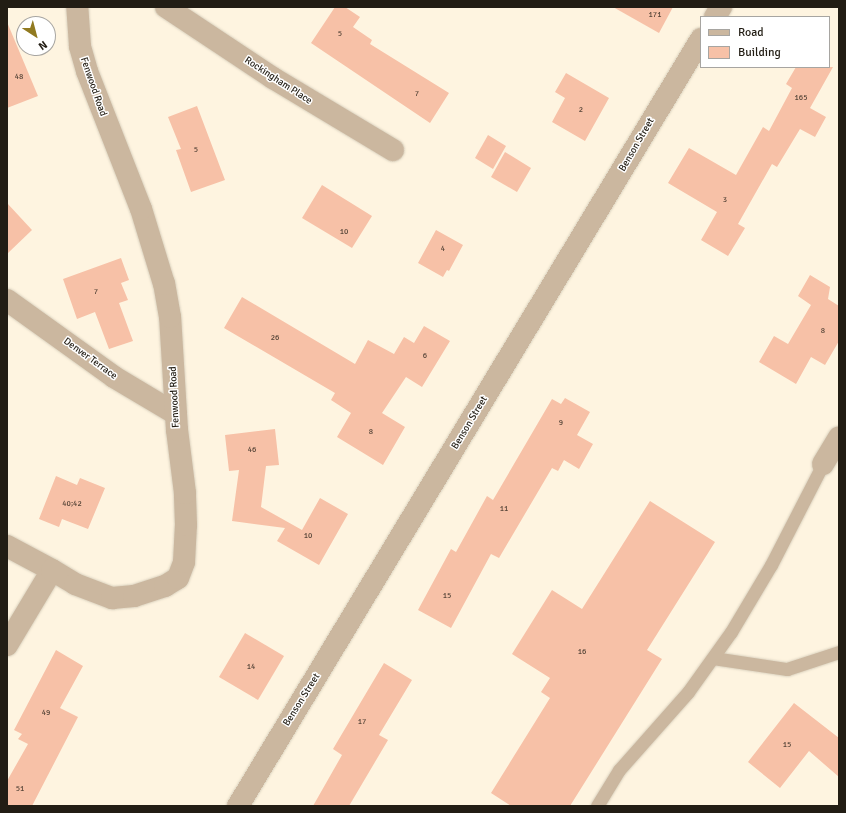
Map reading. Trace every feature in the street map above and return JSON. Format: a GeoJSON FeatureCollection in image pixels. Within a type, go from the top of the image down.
{"type":"FeatureCollection","features":[{"type":"Feature","properties":{"kind":"street","name":"Fenwood Road"},"geometry":{"type":"LineString","coordinates":[[7,546],[75,584],[112,598],[134,596],[166,586],[178,578],[184,562],[186,525],[185,493],[176,414],[170,317],[164,284],[141,209],[87,71],[80,46],[77,7]]}},
{"type":"Feature","properties":{"kind":"street","name":"Rockingham Place"},"geometry":{"type":"LineString","coordinates":[[166,7],[273,78],[393,150]]}},
{"type":"Feature","properties":{"kind":"street"},"geometry":{"type":"LineString","coordinates":[[716,16],[721,7]]}},
{"type":"Feature","properties":{"kind":"street","name":"Benson Street"},"geometry":{"type":"LineString","coordinates":[[238,806],[700,41]]}},
{"type":"Feature","properties":{"kind":"street","name":"Denver Terrace"},"geometry":{"type":"LineString","coordinates":[[7,300],[114,377],[176,414]]}},
{"type":"Feature","properties":{"kind":"street"},"geometry":{"type":"LineString","coordinates":[[823,464],[839,437]]}},
{"type":"Feature","properties":{"kind":"street"},"geometry":{"type":"LineString","coordinates":[[7,645],[52,570]]}},
{"type":"Feature","properties":{"kind":"lane"},"geometry":{"type":"LineString","coordinates":[[597,806],[619,770],[688,692],[714,658],[751,601],[823,464]]}},
{"type":"Feature","properties":{"kind":"lane"},"geometry":{"type":"LineString","coordinates":[[714,658],[787,669],[839,652]]}},
{"type":"Feature","properties":{"kind":"building"},"geometry":{"type":"Polygon","coordinates":[[[335,7],[345,7],[360,17],[353,27],[372,40],[370,44],[449,93],[430,123],[311,43],[335,7]]]}},
{"type":"Feature","properties":{"kind":"building"},"geometry":{"type":"Polygon","coordinates":[[[613,7],[673,7],[659,33],[613,7]]]}},
{"type":"Feature","properties":{"kind":"building"},"geometry":{"type":"Polygon","coordinates":[[[7,22],[16,43],[16,56],[21,56],[38,96],[7,108],[7,22]]]}},
{"type":"Feature","properties":{"kind":"building"},"geometry":{"type":"Polygon","coordinates":[[[833,67],[810,108],[826,117],[815,137],[800,129],[777,167],[772,164],[738,224],[745,228],[728,256],[701,240],[717,212],[668,183],[689,148],[736,175],[763,127],[769,131],[792,88],[786,84],[795,68],[833,67]]]}},
{"type":"Feature","properties":{"kind":"building"},"geometry":{"type":"Polygon","coordinates":[[[566,73],[609,98],[585,141],[552,122],[565,98],[555,92],[566,73]]]}},
{"type":"Feature","properties":{"kind":"building"},"geometry":{"type":"Polygon","coordinates":[[[197,106],[225,180],[191,192],[176,150],[181,149],[168,117],[197,106]]]}},
{"type":"Feature","properties":{"kind":"building"},"geometry":{"type":"Polygon","coordinates":[[[488,135],[506,146],[493,169],[475,158],[488,135]]]}},
{"type":"Feature","properties":{"kind":"building"},"geometry":{"type":"Polygon","coordinates":[[[505,152],[531,168],[517,192],[491,177],[505,152]]]}},
{"type":"Feature","properties":{"kind":"building"},"geometry":{"type":"Polygon","coordinates":[[[322,185],[372,216],[352,248],[302,218],[322,185]]]}},
{"type":"Feature","properties":{"kind":"building"},"geometry":{"type":"Polygon","coordinates":[[[7,203],[32,230],[7,254],[7,203]]]}},
{"type":"Feature","properties":{"kind":"building"},"geometry":{"type":"Polygon","coordinates":[[[436,230],[463,245],[449,271],[447,270],[443,277],[418,263],[436,230]]]}},
{"type":"Feature","properties":{"kind":"building"},"geometry":{"type":"Polygon","coordinates":[[[121,258],[129,280],[121,283],[128,300],[119,303],[133,341],[109,349],[95,312],[77,319],[63,279],[121,258]]]}},
{"type":"Feature","properties":{"kind":"building"},"geometry":{"type":"Polygon","coordinates":[[[810,275],[830,287],[828,299],[839,306],[839,341],[825,365],[811,357],[796,384],[759,362],[774,336],[788,344],[811,305],[798,296],[810,275]]]}},
{"type":"Feature","properties":{"kind":"building"},"geometry":{"type":"Polygon","coordinates":[[[242,297],[355,364],[368,340],[394,354],[404,337],[414,343],[424,326],[450,341],[422,387],[406,377],[382,413],[405,427],[383,465],[337,437],[351,413],[331,400],[335,393],[224,328],[242,297]]]}},
{"type":"Feature","properties":{"kind":"building"},"geometry":{"type":"Polygon","coordinates":[[[565,398],[590,412],[577,435],[593,444],[579,469],[564,460],[558,471],[552,468],[499,558],[491,554],[451,628],[418,610],[451,549],[456,552],[487,496],[493,500],[552,399],[561,404],[565,398]]]}},
{"type":"Feature","properties":{"kind":"building"},"geometry":{"type":"Polygon","coordinates":[[[275,429],[279,465],[266,466],[261,507],[302,530],[320,498],[348,514],[319,565],[277,541],[285,528],[232,521],[239,470],[229,471],[225,435],[275,429]]]}},
{"type":"Feature","properties":{"kind":"building"},"geometry":{"type":"Polygon","coordinates":[[[56,476],[77,485],[80,478],[105,488],[88,529],[62,519],[59,527],[39,519],[56,476]]]}},
{"type":"Feature","properties":{"kind":"building"},"geometry":{"type":"Polygon","coordinates":[[[650,501],[715,542],[647,650],[662,659],[570,806],[511,806],[491,793],[550,698],[541,692],[550,678],[512,654],[552,590],[582,609],[650,501]]]}},
{"type":"Feature","properties":{"kind":"building"},"geometry":{"type":"Polygon","coordinates":[[[245,633],[284,656],[258,700],[219,677],[245,633]]]}},
{"type":"Feature","properties":{"kind":"building"},"geometry":{"type":"Polygon","coordinates":[[[56,650],[83,666],[60,708],[78,717],[32,806],[7,806],[7,781],[28,744],[18,739],[22,734],[14,730],[56,650]]]}},
{"type":"Feature","properties":{"kind":"building"},"geometry":{"type":"Polygon","coordinates":[[[384,663],[412,680],[379,735],[388,740],[349,806],[313,806],[342,755],[333,749],[384,663]]]}},
{"type":"Feature","properties":{"kind":"building"},"geometry":{"type":"Polygon","coordinates":[[[794,703],[839,738],[839,777],[809,751],[780,788],[748,762],[794,703]]]}}]}
